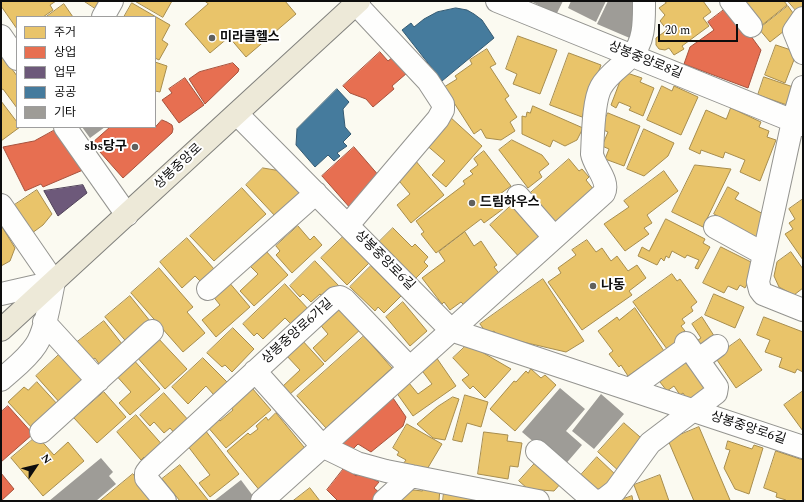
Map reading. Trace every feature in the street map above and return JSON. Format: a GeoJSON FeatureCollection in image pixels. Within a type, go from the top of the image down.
{"type":"FeatureCollection","features":[{"type":"Feature","properties":{"kind":"main road","name":"상봉중앙로"},"geometry":{"type":"LineString","coordinates":[[1,330],[357,2]]}},
{"type":"Feature","properties":{"kind":"street"},"geometry":{"type":"LineString","coordinates":[[104,16],[112,1]]}},
{"type":"Feature","properties":{"kind":"street","name":"상봉중앙로8길"},"geometry":{"type":"LineString","coordinates":[[497,1],[798,123]]}},
{"type":"Feature","properties":{"kind":"street"},"geometry":{"type":"LineString","coordinates":[[262,501],[409,367],[604,194],[606,185],[592,154],[596,106],[600,88],[608,76],[632,56],[642,36],[644,1]]}},
{"type":"Feature","properties":{"kind":"street"},"geometry":{"type":"LineString","coordinates":[[731,1],[751,26]]}},
{"type":"Feature","properties":{"kind":"street","name":"상봉중앙로"},"geometry":{"type":"LineString","coordinates":[[348,225],[438,119],[443,110],[443,104],[440,97],[428,81],[357,2]]}},
{"type":"Feature","properties":{"kind":"street"},"geometry":{"type":"LineString","coordinates":[[803,18],[794,31],[803,53]]}},
{"type":"Feature","properties":{"kind":"street"},"geometry":{"type":"LineString","coordinates":[[1,36],[16,58]]}},
{"type":"Feature","properties":{"kind":"street"},"geometry":{"type":"LineString","coordinates":[[803,87],[798,123],[758,282],[760,290],[768,297],[803,310]]}},
{"type":"Feature","properties":{"kind":"street","name":"상봉중앙로6길"},"geometry":{"type":"LineString","coordinates":[[237,114],[451,330],[803,447]]}},
{"type":"Feature","properties":{"kind":"street"},"geometry":{"type":"LineString","coordinates":[[66,128],[127,215]]}},
{"type":"Feature","properties":{"kind":"street"},"geometry":{"type":"LineString","coordinates":[[208,289],[316,193]]}},
{"type":"Feature","properties":{"kind":"street"},"geometry":{"type":"LineString","coordinates":[[518,196],[554,237]]}},
{"type":"Feature","properties":{"kind":"street"},"geometry":{"type":"LineString","coordinates":[[1,205],[54,282],[42,335],[33,350],[1,380]]}},
{"type":"Feature","properties":{"kind":"street"},"geometry":{"type":"LineString","coordinates":[[715,227],[764,254]]}},
{"type":"Feature","properties":{"kind":"street"},"geometry":{"type":"LineString","coordinates":[[1,294],[54,282]]}},
{"type":"Feature","properties":{"kind":"street","name":"상봉중앙로6가길"},"geometry":{"type":"LineString","coordinates":[[165,501],[146,478],[146,473],[335,298],[340,297],[345,300],[409,367]]}},
{"type":"Feature","properties":{"kind":"street"},"geometry":{"type":"LineString","coordinates":[[44,322],[98,381]]}},
{"type":"Feature","properties":{"kind":"street"},"geometry":{"type":"LineString","coordinates":[[41,432],[152,331]]}},
{"type":"Feature","properties":{"kind":"street"},"geometry":{"type":"LineString","coordinates":[[630,389],[691,350],[717,346]]}},
{"type":"Feature","properties":{"kind":"street","name":"상봉중앙로6길"},"geometry":{"type":"LineString","coordinates":[[600,501],[615,491],[650,443],[716,393],[716,388],[691,350]]}},
{"type":"Feature","properties":{"kind":"street","name":"상봉중앙로6가길"},"geometry":{"type":"LineString","coordinates":[[255,371],[322,446]]}},
{"type":"Feature","properties":{"kind":"street"},"geometry":{"type":"LineString","coordinates":[[322,446],[357,463],[386,471],[502,498],[538,501]]}},
{"type":"Feature","properties":{"kind":"street"},"geometry":{"type":"LineString","coordinates":[[537,451],[594,501]]}},
{"type":"Feature","properties":{"kind":"street"},"geometry":{"type":"LineString","coordinates":[[384,501],[411,476]]}},
{"type":"Feature","properties":{"kind":"building: 주거"},"geometry":{"type":"Polygon","coordinates":[[[1,1],[56,1],[50,5],[53,10],[44,16],[16,16],[16,28],[1,6],[1,1]]]}},
{"type":"Feature","properties":{"kind":"building: 주거"},"geometry":{"type":"Polygon","coordinates":[[[84,1],[99,1],[95,8],[84,1]]]}},
{"type":"Feature","properties":{"kind":"building: 주거"},"geometry":{"type":"Polygon","coordinates":[[[135,1],[172,1],[163,17],[135,1]]]}},
{"type":"Feature","properties":{"kind":"building: 주거"},"geometry":{"type":"Polygon","coordinates":[[[205,1],[285,1],[296,14],[246,57],[229,37],[210,53],[185,24],[208,4],[205,1]]]}},
{"type":"Feature","properties":{"kind":"building: 주거"},"geometry":{"type":"Polygon","coordinates":[[[664,1],[703,1],[711,12],[703,18],[709,26],[682,46],[684,49],[674,55],[669,48],[665,50],[659,49],[656,45],[656,38],[667,30],[660,21],[665,15],[659,8],[666,3],[664,1]]]}},
{"type":"Feature","properties":{"kind":"building: 주거"},"geometry":{"type":"Polygon","coordinates":[[[741,1],[784,1],[787,5],[761,26],[741,1]]]}},
{"type":"Feature","properties":{"kind":"building: 주거"},"geometry":{"type":"Polygon","coordinates":[[[788,1],[803,1],[803,13],[800,15],[788,1]]]}},
{"type":"Feature","properties":{"kind":"building: 주거"},"geometry":{"type":"Polygon","coordinates":[[[132,3],[154,16],[125,16],[132,3]]]}},
{"type":"Feature","properties":{"kind":"building: 주거"},"geometry":{"type":"Polygon","coordinates":[[[64,4],[72,16],[47,16],[64,4]]]}},
{"type":"Feature","properties":{"kind":"building: 주거"},"geometry":{"type":"Polygon","coordinates":[[[788,6],[798,20],[770,42],[759,29],[788,6]]]}},
{"type":"Feature","properties":{"kind":"building: 주거"},"geometry":{"type":"Polygon","coordinates":[[[156,17],[170,25],[162,40],[168,44],[159,60],[156,58],[156,17]]]}},
{"type":"Feature","properties":{"kind":"building: 주거"},"geometry":{"type":"Polygon","coordinates":[[[518,36],[557,50],[540,94],[513,84],[517,74],[506,69],[518,36]]]}},
{"type":"Feature","properties":{"kind":"building: 주거"},"geometry":{"type":"Polygon","coordinates":[[[776,45],[797,52],[785,83],[765,75],[776,45]]]}},
{"type":"Feature","properties":{"kind":"building: 주거"},"geometry":{"type":"Polygon","coordinates":[[[487,49],[496,64],[490,67],[509,96],[505,99],[517,117],[510,122],[515,131],[501,140],[486,138],[481,129],[474,134],[444,87],[457,79],[455,76],[472,64],[470,60],[487,49]]]}},
{"type":"Feature","properties":{"kind":"building: 주거"},"geometry":{"type":"Polygon","coordinates":[[[569,53],[601,65],[582,117],[550,105],[569,53]]]}},
{"type":"Feature","properties":{"kind":"building: 주거"},"geometry":{"type":"Polygon","coordinates":[[[1,54],[16,75],[16,107],[3,89],[1,90],[1,54]]]}},
{"type":"Feature","properties":{"kind":"building: 주거"},"geometry":{"type":"Polygon","coordinates":[[[156,62],[167,66],[160,92],[156,91],[156,62]]]}},
{"type":"Feature","properties":{"kind":"building: 주거"},"geometry":{"type":"Polygon","coordinates":[[[630,74],[642,78],[640,82],[654,88],[643,116],[629,110],[631,107],[619,102],[616,108],[611,105],[622,76],[630,74]]]}},
{"type":"Feature","properties":{"kind":"building: 주거"},"geometry":{"type":"Polygon","coordinates":[[[764,77],[799,89],[793,107],[758,95],[764,77]]]}},
{"type":"Feature","properties":{"kind":"building: 주거"},"geometry":{"type":"Polygon","coordinates":[[[662,86],[672,91],[674,86],[698,97],[681,135],[647,120],[662,86]]]}},
{"type":"Feature","properties":{"kind":"building: 주거"},"geometry":{"type":"Polygon","coordinates":[[[1,101],[16,121],[16,128],[19,128],[1,141],[1,101]]]}},
{"type":"Feature","properties":{"kind":"building: 주거"},"geometry":{"type":"Polygon","coordinates":[[[533,106],[583,128],[577,140],[565,146],[553,140],[550,147],[522,134],[522,116],[526,117],[527,112],[530,113],[533,106]]]}},
{"type":"Feature","properties":{"kind":"building: 주거"},"geometry":{"type":"Polygon","coordinates":[[[731,108],[761,122],[759,127],[769,131],[767,137],[776,140],[760,181],[740,172],[745,160],[725,152],[723,158],[701,150],[700,154],[689,149],[706,110],[726,119],[731,108]]]}},
{"type":"Feature","properties":{"kind":"building: 주거"},"geometry":{"type":"Polygon","coordinates":[[[608,113],[640,126],[624,166],[605,159],[609,149],[602,146],[608,132],[601,129],[608,113]]]}},
{"type":"Feature","properties":{"kind":"building: 주거"},"geometry":{"type":"Polygon","coordinates":[[[449,116],[482,146],[446,187],[432,175],[445,161],[424,143],[449,116]]]}},
{"type":"Feature","properties":{"kind":"building: 주거"},"geometry":{"type":"Polygon","coordinates":[[[644,129],[674,143],[668,156],[644,176],[627,169],[644,129]]]}},
{"type":"Feature","properties":{"kind":"building: 주거"},"geometry":{"type":"Polygon","coordinates":[[[512,140],[542,155],[549,164],[539,172],[542,177],[528,188],[499,150],[512,140]]]}},
{"type":"Feature","properties":{"kind":"building: 주거","name":"드림하우스"},"geometry":{"type":"Polygon","coordinates":[[[484,151],[511,186],[500,194],[505,201],[500,204],[503,209],[484,223],[481,219],[436,253],[421,234],[424,232],[416,221],[465,184],[463,181],[473,174],[470,171],[478,165],[474,159],[484,151]]]}},
{"type":"Feature","properties":{"kind":"building: 주거"},"geometry":{"type":"Polygon","coordinates":[[[569,159],[579,171],[582,169],[589,177],[586,180],[594,190],[553,226],[527,196],[569,159]]]}},
{"type":"Feature","properties":{"kind":"building: 주거"},"geometry":{"type":"Polygon","coordinates":[[[415,160],[444,195],[411,223],[397,205],[410,194],[395,176],[415,160]]]}},
{"type":"Feature","properties":{"kind":"building: 주거"},"geometry":{"type":"Polygon","coordinates":[[[695,165],[731,169],[703,227],[672,212],[695,165]]]}},
{"type":"Feature","properties":{"kind":"building: 주거"},"geometry":{"type":"Polygon","coordinates":[[[263,168],[287,172],[305,192],[277,218],[246,185],[263,168]]]}},
{"type":"Feature","properties":{"kind":"building: 주거"},"geometry":{"type":"Polygon","coordinates":[[[664,171],[678,191],[647,215],[652,223],[644,228],[649,234],[625,251],[604,224],[629,207],[624,201],[664,171]]]}},
{"type":"Feature","properties":{"kind":"building: 주거"},"geometry":{"type":"Polygon","coordinates":[[[728,187],[739,193],[735,199],[769,217],[757,238],[714,214],[728,187]]]}},
{"type":"Feature","properties":{"kind":"building: 주거"},"geometry":{"type":"Polygon","coordinates":[[[242,188],[266,214],[214,261],[190,236],[242,188]]]}},
{"type":"Feature","properties":{"kind":"building: 주거"},"geometry":{"type":"Polygon","coordinates":[[[37,190],[52,214],[43,225],[28,236],[10,208],[37,190]]]}},
{"type":"Feature","properties":{"kind":"building: 주거"},"geometry":{"type":"Polygon","coordinates":[[[803,199],[803,260],[785,234],[793,229],[789,223],[795,219],[789,209],[803,199]]]}},
{"type":"Feature","properties":{"kind":"building: 주거"},"geometry":{"type":"Polygon","coordinates":[[[514,203],[546,238],[522,260],[490,225],[514,203]]]}},
{"type":"Feature","properties":{"kind":"building: 주거"},"geometry":{"type":"Polygon","coordinates":[[[666,219],[705,239],[703,243],[710,247],[698,269],[695,268],[699,260],[687,255],[685,258],[672,251],[669,258],[666,256],[664,261],[661,258],[657,265],[638,256],[642,247],[649,251],[666,219]]]}},
{"type":"Feature","properties":{"kind":"building: 주거"},"geometry":{"type":"Polygon","coordinates":[[[1,225],[15,248],[10,261],[1,266],[1,225]]]}},
{"type":"Feature","properties":{"kind":"building: 주거"},"geometry":{"type":"Polygon","coordinates":[[[298,226],[310,240],[314,236],[322,245],[292,273],[276,255],[280,251],[276,246],[298,226]]]}},
{"type":"Feature","properties":{"kind":"building: 주거"},"geometry":{"type":"Polygon","coordinates":[[[393,228],[412,247],[415,244],[428,257],[424,262],[428,266],[412,282],[375,246],[393,228]]]}},
{"type":"Feature","properties":{"kind":"building: 주거"},"geometry":{"type":"Polygon","coordinates":[[[465,232],[474,246],[481,241],[497,265],[494,267],[502,277],[464,305],[461,302],[450,310],[444,302],[442,304],[422,278],[445,261],[439,252],[465,232]]]}},
{"type":"Feature","properties":{"kind":"building: 주거"},"geometry":{"type":"Polygon","coordinates":[[[345,235],[370,262],[347,285],[321,258],[345,235]]]}},
{"type":"Feature","properties":{"kind":"building: 주거"},"geometry":{"type":"Polygon","coordinates":[[[187,238],[214,269],[200,281],[195,276],[182,288],[160,262],[187,238]]]}},
{"type":"Feature","properties":{"kind":"building: 주거","name":"나동"},"geometry":{"type":"Polygon","coordinates":[[[587,240],[596,252],[602,248],[611,261],[617,256],[628,271],[637,265],[646,278],[629,291],[632,295],[582,330],[548,282],[561,273],[558,268],[576,255],[572,250],[587,240]]]}},
{"type":"Feature","properties":{"kind":"building: 주거"},"geometry":{"type":"Polygon","coordinates":[[[721,247],[757,265],[745,288],[740,285],[737,290],[728,286],[724,293],[703,283],[721,247]]]}},
{"type":"Feature","properties":{"kind":"building: 주거"},"geometry":{"type":"Polygon","coordinates":[[[265,250],[288,275],[254,306],[240,291],[258,274],[249,265],[265,250]]]}},
{"type":"Feature","properties":{"kind":"building: 주거"},"geometry":{"type":"Polygon","coordinates":[[[791,252],[803,269],[803,288],[794,295],[779,287],[774,276],[777,262],[791,252]]]}},
{"type":"Feature","properties":{"kind":"building: 주거"},"geometry":{"type":"Polygon","coordinates":[[[315,261],[339,286],[325,299],[320,294],[311,302],[303,294],[300,297],[290,286],[315,261]]]}},
{"type":"Feature","properties":{"kind":"building: 주거"},"geometry":{"type":"Polygon","coordinates":[[[371,266],[401,296],[384,313],[378,307],[375,311],[350,287],[371,266]]]}},
{"type":"Feature","properties":{"kind":"building: 주거"},"geometry":{"type":"Polygon","coordinates":[[[159,268],[193,307],[187,312],[205,333],[183,352],[131,293],[159,268]]]}},
{"type":"Feature","properties":{"kind":"building: 주거"},"geometry":{"type":"Polygon","coordinates":[[[672,274],[677,281],[680,279],[697,302],[691,307],[693,311],[682,319],[685,323],[681,326],[685,331],[680,334],[683,338],[667,349],[633,302],[672,274]]]}},
{"type":"Feature","properties":{"kind":"building: 주거"},"geometry":{"type":"Polygon","coordinates":[[[543,279],[584,341],[566,352],[497,336],[494,331],[488,335],[480,324],[543,279]]]}},
{"type":"Feature","properties":{"kind":"building: 주거"},"geometry":{"type":"Polygon","coordinates":[[[228,281],[250,307],[216,337],[202,320],[220,305],[212,295],[228,281]]]}},
{"type":"Feature","properties":{"kind":"building: 주거"},"geometry":{"type":"Polygon","coordinates":[[[285,284],[310,311],[294,327],[285,318],[263,339],[257,333],[254,336],[243,324],[285,284]]]}},
{"type":"Feature","properties":{"kind":"building: 주거"},"geometry":{"type":"Polygon","coordinates":[[[714,294],[744,307],[735,328],[705,315],[714,294]]]}},
{"type":"Feature","properties":{"kind":"building: 주거"},"geometry":{"type":"Polygon","coordinates":[[[130,296],[154,326],[130,346],[105,317],[130,296]]]}},
{"type":"Feature","properties":{"kind":"building: 주거"},"geometry":{"type":"Polygon","coordinates":[[[337,302],[362,328],[325,362],[313,348],[328,334],[317,321],[337,302]]]}},
{"type":"Feature","properties":{"kind":"building: 주거"},"geometry":{"type":"Polygon","coordinates":[[[403,302],[427,331],[410,346],[386,317],[403,302]]]}},
{"type":"Feature","properties":{"kind":"building: 주거"},"geometry":{"type":"Polygon","coordinates":[[[635,308],[666,354],[647,367],[645,364],[628,376],[621,365],[619,367],[609,354],[613,351],[598,331],[617,317],[619,320],[635,308]]]}},
{"type":"Feature","properties":{"kind":"building: 주거"},"geometry":{"type":"Polygon","coordinates":[[[702,317],[718,342],[698,356],[691,345],[701,338],[692,324],[702,317]]]}},
{"type":"Feature","properties":{"kind":"building: 주거"},"geometry":{"type":"Polygon","coordinates":[[[764,317],[803,332],[803,372],[797,369],[795,373],[779,367],[782,358],[765,352],[770,340],[757,335],[764,317]]]}},
{"type":"Feature","properties":{"kind":"building: 주거"},"geometry":{"type":"Polygon","coordinates":[[[104,321],[126,349],[102,368],[95,358],[91,361],[76,343],[104,321]]]}},
{"type":"Feature","properties":{"kind":"building: 주거"},"geometry":{"type":"Polygon","coordinates":[[[233,328],[254,349],[232,372],[225,365],[222,367],[207,353],[233,328]]]}},
{"type":"Feature","properties":{"kind":"building: 주거"},"geometry":{"type":"Polygon","coordinates":[[[364,336],[392,368],[326,428],[297,396],[364,336]]]}},
{"type":"Feature","properties":{"kind":"building: 주거"},"geometry":{"type":"Polygon","coordinates":[[[157,337],[187,369],[165,389],[136,356],[157,337]]]}},
{"type":"Feature","properties":{"kind":"building: 주거"},"geometry":{"type":"Polygon","coordinates":[[[301,339],[324,364],[289,395],[282,387],[300,370],[285,354],[301,339]]]}},
{"type":"Feature","properties":{"kind":"building: 주거"},"geometry":{"type":"Polygon","coordinates":[[[740,339],[762,370],[736,388],[715,357],[740,339]]]}},
{"type":"Feature","properties":{"kind":"building: 주거"},"geometry":{"type":"Polygon","coordinates":[[[468,344],[511,369],[485,398],[473,386],[470,389],[462,380],[469,375],[453,358],[468,344]]]}},
{"type":"Feature","properties":{"kind":"building: 주거"},"geometry":{"type":"Polygon","coordinates":[[[62,352],[88,381],[61,404],[36,376],[62,352]]]}},
{"type":"Feature","properties":{"kind":"building: 주거"},"geometry":{"type":"Polygon","coordinates":[[[688,353],[712,385],[689,402],[683,393],[680,395],[674,386],[667,391],[656,377],[688,353]]]}},
{"type":"Feature","properties":{"kind":"building: 주거"},"geometry":{"type":"Polygon","coordinates":[[[131,357],[160,389],[130,415],[119,403],[131,392],[114,373],[131,357]]]}},
{"type":"Feature","properties":{"kind":"building: 주거"},"geometry":{"type":"Polygon","coordinates":[[[436,357],[456,386],[413,416],[396,392],[409,383],[418,394],[432,384],[420,368],[436,357]]]}},
{"type":"Feature","properties":{"kind":"building: 주거"},"geometry":{"type":"Polygon","coordinates":[[[203,358],[227,382],[214,395],[206,386],[188,404],[172,387],[203,358]]]}},
{"type":"Feature","properties":{"kind":"building: 주거"},"geometry":{"type":"Polygon","coordinates":[[[531,369],[541,378],[545,375],[556,385],[515,431],[490,409],[514,381],[516,382],[526,371],[528,373],[531,369]]]}},
{"type":"Feature","properties":{"kind":"building: 주거"},"geometry":{"type":"Polygon","coordinates":[[[37,382],[59,406],[33,429],[8,402],[24,387],[28,390],[37,382]]]}},
{"type":"Feature","properties":{"kind":"building: 주거"},"geometry":{"type":"Polygon","coordinates":[[[252,388],[271,410],[226,448],[206,425],[216,416],[220,421],[233,410],[231,407],[252,388]]]}},
{"type":"Feature","properties":{"kind":"building: 주거"},"geometry":{"type":"Polygon","coordinates":[[[803,391],[803,431],[784,405],[803,391]]]}},
{"type":"Feature","properties":{"kind":"building: 주거"},"geometry":{"type":"Polygon","coordinates":[[[104,392],[126,417],[97,443],[74,418],[104,392]]]}},
{"type":"Feature","properties":{"kind":"building: 주거"},"geometry":{"type":"Polygon","coordinates":[[[164,393],[190,422],[176,435],[170,428],[164,433],[154,422],[150,426],[140,415],[164,393]]]}},
{"type":"Feature","properties":{"kind":"building: 주거"},"geometry":{"type":"Polygon","coordinates":[[[465,395],[488,402],[481,427],[467,423],[462,442],[453,440],[465,395]]]}},
{"type":"Feature","properties":{"kind":"building: 주거"},"geometry":{"type":"Polygon","coordinates":[[[453,397],[459,399],[445,440],[433,438],[417,424],[437,407],[453,397]]]}},
{"type":"Feature","properties":{"kind":"building: 주거"},"geometry":{"type":"Polygon","coordinates":[[[276,413],[309,453],[261,492],[227,451],[248,433],[250,435],[258,429],[256,426],[266,417],[268,420],[276,413]]]}},
{"type":"Feature","properties":{"kind":"building: 주거"},"geometry":{"type":"Polygon","coordinates":[[[136,415],[165,448],[148,463],[144,457],[141,460],[117,432],[136,415]]]}},
{"type":"Feature","properties":{"kind":"building: 주거"},"geometry":{"type":"Polygon","coordinates":[[[624,423],[647,443],[621,473],[598,452],[624,423]]]}},
{"type":"Feature","properties":{"kind":"building: 주거"},"geometry":{"type":"Polygon","coordinates":[[[407,424],[442,444],[423,476],[403,464],[406,460],[397,455],[399,452],[393,448],[407,424]]]}},
{"type":"Feature","properties":{"kind":"building: 주거"},"geometry":{"type":"Polygon","coordinates":[[[699,427],[730,500],[694,501],[668,440],[699,427]]]}},
{"type":"Feature","properties":{"kind":"building: 주거"},"geometry":{"type":"Polygon","coordinates":[[[205,430],[239,474],[210,497],[199,483],[210,475],[187,445],[205,430]]]}},
{"type":"Feature","properties":{"kind":"building: 주거"},"geometry":{"type":"Polygon","coordinates":[[[484,432],[508,435],[507,441],[522,443],[518,467],[510,466],[508,479],[478,474],[484,432]]]}},
{"type":"Feature","properties":{"kind":"building: 주거"},"geometry":{"type":"Polygon","coordinates":[[[37,436],[54,455],[68,442],[84,461],[43,496],[11,458],[37,436]]]}},
{"type":"Feature","properties":{"kind":"building: 주거"},"geometry":{"type":"Polygon","coordinates":[[[728,441],[752,449],[754,445],[763,448],[749,494],[735,489],[724,468],[730,450],[726,449],[728,441]]]}},
{"type":"Feature","properties":{"kind":"building: 주거"},"geometry":{"type":"Polygon","coordinates":[[[776,451],[803,460],[803,501],[786,501],[776,497],[777,493],[764,488],[776,451]]]}},
{"type":"Feature","properties":{"kind":"building: 주거"},"geometry":{"type":"Polygon","coordinates":[[[597,457],[618,477],[599,492],[581,475],[597,457]]]}},
{"type":"Feature","properties":{"kind":"building: 주거"},"geometry":{"type":"Polygon","coordinates":[[[538,460],[562,482],[554,491],[528,489],[519,481],[538,460]]]}},
{"type":"Feature","properties":{"kind":"building: 주거"},"geometry":{"type":"Polygon","coordinates":[[[180,465],[208,500],[207,501],[180,501],[162,479],[180,465]]]}},
{"type":"Feature","properties":{"kind":"building: 주거"},"geometry":{"type":"Polygon","coordinates":[[[133,474],[153,499],[151,501],[100,501],[133,474]]]}},
{"type":"Feature","properties":{"kind":"building: 주거"},"geometry":{"type":"Polygon","coordinates":[[[660,475],[669,501],[640,501],[634,485],[660,475]]]}},
{"type":"Feature","properties":{"kind":"building: 주거"},"geometry":{"type":"Polygon","coordinates":[[[422,486],[440,488],[439,501],[396,501],[406,489],[422,491],[422,486]]]}},
{"type":"Feature","properties":{"kind":"building: 주거"},"geometry":{"type":"Polygon","coordinates":[[[310,488],[320,501],[293,501],[310,488]]]}},
{"type":"Feature","properties":{"kind":"building: 주거"},"geometry":{"type":"Polygon","coordinates":[[[444,492],[491,501],[443,501],[444,492]]]}},
{"type":"Feature","properties":{"kind":"building: 주거"},"geometry":{"type":"Polygon","coordinates":[[[632,496],[633,501],[617,501],[632,496]]]}},
{"type":"Feature","properties":{"kind":"building: 상업"},"geometry":{"type":"Polygon","coordinates":[[[729,6],[761,50],[748,88],[684,64],[690,47],[714,30],[708,22],[729,6]]]}},
{"type":"Feature","properties":{"kind":"building: 상업"},"geometry":{"type":"Polygon","coordinates":[[[380,52],[388,61],[393,57],[407,73],[392,86],[394,89],[373,107],[366,99],[350,93],[343,86],[380,52]]]}},
{"type":"Feature","properties":{"kind":"building: 상업"},"geometry":{"type":"Polygon","coordinates":[[[233,63],[239,69],[238,72],[205,104],[189,79],[199,72],[233,63]]]}},
{"type":"Feature","properties":{"kind":"building: 상업"},"geometry":{"type":"Polygon","coordinates":[[[185,78],[204,105],[179,123],[162,100],[172,93],[169,89],[185,78]]]}},
{"type":"Feature","properties":{"kind":"building: 상업"},"geometry":{"type":"Polygon","coordinates":[[[162,120],[167,122],[172,125],[172,133],[123,178],[92,143],[109,128],[156,128],[162,120]]]}},
{"type":"Feature","properties":{"kind":"building: 상업"},"geometry":{"type":"Polygon","coordinates":[[[55,130],[83,170],[43,187],[41,184],[25,191],[3,147],[34,141],[55,130]]]}},
{"type":"Feature","properties":{"kind":"building: 상업"},"geometry":{"type":"Polygon","coordinates":[[[354,147],[380,177],[351,209],[322,176],[354,147]]]}},
{"type":"Feature","properties":{"kind":"building: 상업"},"geometry":{"type":"Polygon","coordinates":[[[393,398],[406,417],[403,426],[371,452],[358,444],[350,452],[342,443],[393,398]]]}},
{"type":"Feature","properties":{"kind":"building: 상업"},"geometry":{"type":"Polygon","coordinates":[[[8,406],[33,434],[1,462],[1,412],[8,406]]]}},
{"type":"Feature","properties":{"kind":"building: 상업"},"geometry":{"type":"Polygon","coordinates":[[[345,467],[356,476],[360,473],[379,482],[374,488],[381,494],[374,501],[338,501],[327,490],[345,467]]]}},
{"type":"Feature","properties":{"kind":"building: 상업"},"geometry":{"type":"Polygon","coordinates":[[[1,473],[14,489],[1,501],[1,473]]]}},
{"type":"Feature","properties":{"kind":"building: 업무"},"geometry":{"type":"Polygon","coordinates":[[[83,185],[87,193],[58,216],[44,191],[83,185]]]}},
{"type":"Feature","properties":{"kind":"building: 공공"},"geometry":{"type":"Polygon","coordinates":[[[456,8],[467,10],[482,20],[494,38],[442,81],[402,30],[411,23],[414,27],[424,19],[437,12],[456,8]]]}},
{"type":"Feature","properties":{"kind":"building: 공공"},"geometry":{"type":"Polygon","coordinates":[[[337,89],[349,102],[343,109],[345,127],[351,134],[343,142],[347,146],[337,153],[340,156],[334,161],[328,155],[315,167],[296,145],[297,129],[337,89]]]}},
{"type":"Feature","properties":{"kind":"building: 기타"},"geometry":{"type":"Polygon","coordinates":[[[531,1],[563,1],[556,15],[531,1]]]}},
{"type":"Feature","properties":{"kind":"building: 기타"},"geometry":{"type":"Polygon","coordinates":[[[571,1],[606,1],[596,22],[568,8],[571,1]]]}},
{"type":"Feature","properties":{"kind":"building: 기타"},"geometry":{"type":"Polygon","coordinates":[[[608,1],[640,1],[632,39],[597,24],[608,1]]]}},
{"type":"Feature","properties":{"kind":"building: 기타"},"geometry":{"type":"Polygon","coordinates":[[[83,128],[104,128],[90,138],[83,128]]]}},
{"type":"Feature","properties":{"kind":"building: 기타"},"geometry":{"type":"Polygon","coordinates":[[[560,388],[585,409],[566,431],[582,445],[563,467],[522,432],[560,388]]]}},
{"type":"Feature","properties":{"kind":"building: 기타"},"geometry":{"type":"Polygon","coordinates":[[[601,394],[624,414],[594,449],[572,431],[601,394]]]}},
{"type":"Feature","properties":{"kind":"building: 기타"},"geometry":{"type":"Polygon","coordinates":[[[101,458],[113,472],[109,476],[116,484],[96,501],[49,501],[101,458]]]}},
{"type":"Feature","properties":{"kind":"building: 기타"},"geometry":{"type":"Polygon","coordinates":[[[241,480],[256,500],[214,501],[241,480]]]}},
{"type":"Feature","properties":{"kind":"place","name":"미라클헬스"},"geometry":{"type":"Point","coordinates":[212,38]}},
{"type":"Feature","properties":{"kind":"place","name":"sbs당구"},"geometry":{"type":"Point","coordinates":[135,147]}},
{"type":"Feature","properties":{"kind":"place","name":"드림하우스"},"geometry":{"type":"Point","coordinates":[472,203]}},
{"type":"Feature","properties":{"kind":"place","name":"나동"},"geometry":{"type":"Point","coordinates":[593,286]}}]}
